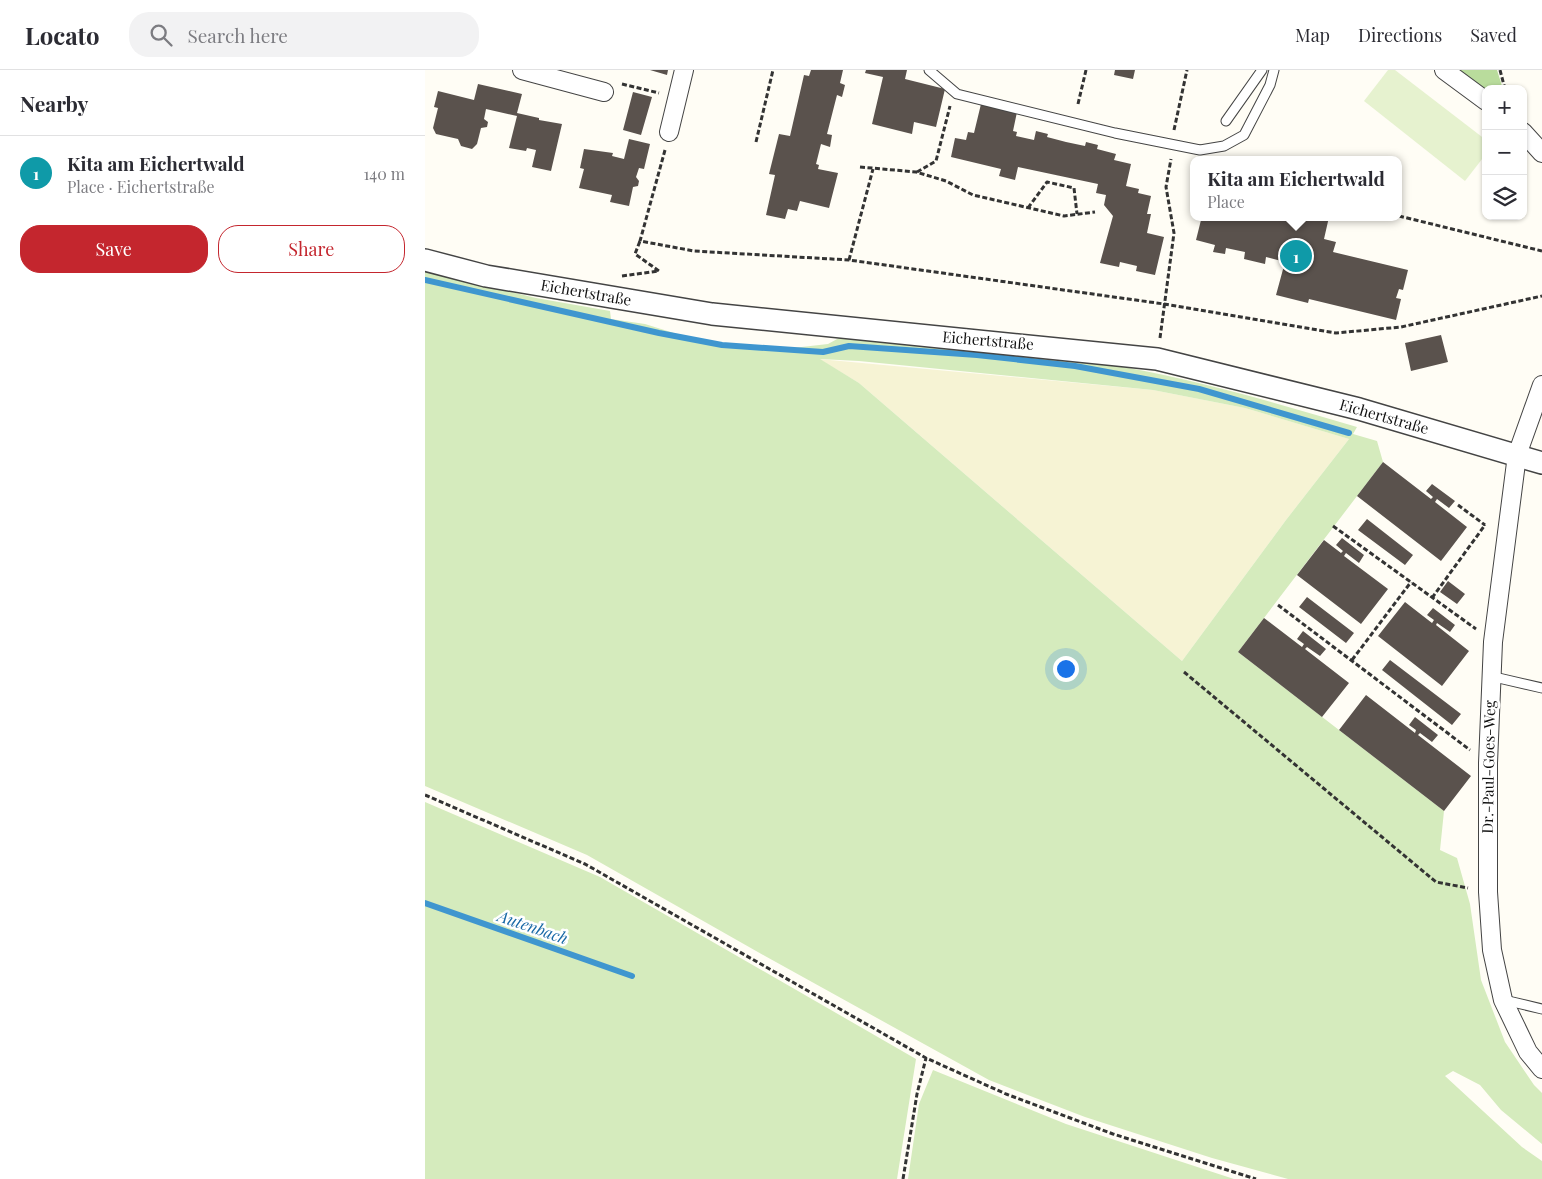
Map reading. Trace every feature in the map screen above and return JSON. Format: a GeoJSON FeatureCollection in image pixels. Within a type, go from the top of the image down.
{"type":"FeatureCollection","features":[{"type":"Feature","properties":{"kind":"street"},"geometry":{"type":"LineString","coordinates":[[522,70],[604,92]]}},
{"type":"Feature","properties":{"kind":"street"},"geometry":{"type":"LineString","coordinates":[[669,132],[684,70]]}},
{"type":"Feature","properties":{"kind":"street"},"geometry":{"type":"LineString","coordinates":[[1444,70],[1482,98]]}},
{"type":"Feature","properties":{"kind":"street"},"geometry":{"type":"LineString","coordinates":[[1527,137],[1542,154]]}},
{"type":"Feature","properties":{"kind":"street","name":"Eichertstraße"},"geometry":{"type":"LineString","coordinates":[[425,260],[486,276],[712,314],[1157,359],[1359,409],[1542,463]]}},
{"type":"Feature","properties":{"kind":"street","name":"Dr.-Paul-Goes-Weg"},"geometry":{"type":"LineString","coordinates":[[1542,385],[1517,455],[1493,642],[1490,676],[1488,764],[1488,892],[1492,950],[1503,1000],[1528,1052],[1542,1069]]}},
{"type":"Feature","properties":{"kind":"lane"},"geometry":{"type":"LineString","coordinates":[[929,70],[957,94],[1115,133],[1200,150],[1224,146],[1244,135],[1270,85],[1275,70]]}},
{"type":"Feature","properties":{"kind":"lane"},"geometry":{"type":"LineString","coordinates":[[1226,121],[1263,70]]}},
{"type":"Feature","properties":{"kind":"lane"},"geometry":{"type":"LineString","coordinates":[[1490,676],[1542,688]]}},
{"type":"Feature","properties":{"kind":"lane"},"geometry":{"type":"LineString","coordinates":[[1503,1000],[1542,1009]]}},
{"type":"Feature","properties":{"kind":"path"},"geometry":{"type":"LineString","coordinates":[[756,142],[773,70]]}},
{"type":"Feature","properties":{"kind":"path"},"geometry":{"type":"LineString","coordinates":[[1078,104],[1086,70]]}},
{"type":"Feature","properties":{"kind":"path"},"geometry":{"type":"LineString","coordinates":[[1157,359],[1174,233],[1166,187],[1171,161],[1171,143],[1187,70]]}},
{"type":"Feature","properties":{"kind":"path"},"geometry":{"type":"LineString","coordinates":[[1500,70],[1504,85]]}},
{"type":"Feature","properties":{"kind":"path"},"geometry":{"type":"LineString","coordinates":[[604,92],[616,83],[678,97]]}},
{"type":"Feature","properties":{"kind":"path"},"geometry":{"type":"LineString","coordinates":[[916,172],[936,161],[953,91]]}},
{"type":"Feature","properties":{"kind":"path"},"geometry":{"type":"LineString","coordinates":[[614,299],[616,277],[659,270],[635,254],[641,241],[669,132]]}},
{"type":"Feature","properties":{"kind":"path"},"geometry":{"type":"LineString","coordinates":[[859,167],[916,172],[946,181],[973,195],[1064,216],[1095,212]]}},
{"type":"Feature","properties":{"kind":"path"},"geometry":{"type":"LineString","coordinates":[[849,260],[873,169]]}},
{"type":"Feature","properties":{"kind":"path"},"geometry":{"type":"LineString","coordinates":[[1028,208],[1047,182],[1074,188],[1077,214]]}},
{"type":"Feature","properties":{"kind":"path"},"geometry":{"type":"LineString","coordinates":[[1402,217],[1542,251]]}},
{"type":"Feature","properties":{"kind":"path"},"geometry":{"type":"LineString","coordinates":[[641,241],[694,251],[849,260],[1164,304],[1335,333],[1401,328],[1542,296]]}},
{"type":"Feature","properties":{"kind":"path"},"geometry":{"type":"LineString","coordinates":[[1458,505],[1506,540]]}},
{"type":"Feature","properties":{"kind":"path"},"geometry":{"type":"LineString","coordinates":[[1432,598],[1485,525]]}},
{"type":"Feature","properties":{"kind":"path"},"geometry":{"type":"LineString","coordinates":[[1333,526],[1493,642]]}},
{"type":"Feature","properties":{"kind":"path"},"geometry":{"type":"LineString","coordinates":[[1351,660],[1411,582]]}},
{"type":"Feature","properties":{"kind":"path"},"geometry":{"type":"LineString","coordinates":[[1278,605],[1488,764]]}},
{"type":"Feature","properties":{"kind":"path"},"geometry":{"type":"LineString","coordinates":[[1184,672],[1436,882],[1488,892]]}},
{"type":"Feature","properties":{"kind":"path"},"geometry":{"type":"LineString","coordinates":[[425,794],[585,864],[926,1058],[1006,1094],[1113,1134],[1256,1179]]}},
{"type":"Feature","properties":{"kind":"path"},"geometry":{"type":"LineString","coordinates":[[903,1179],[917,1094],[926,1058]]}},
{"type":"Feature","properties":{"kind":"shaded area"},"geometry":{"type":"Polygon","coordinates":[[[819,359],[1153,390],[1245,408],[1349,439],[1286,520],[1182,661],[859,383],[819,359]]]}},
{"type":"Feature","properties":{"kind":"green space"},"geometry":{"type":"Polygon","coordinates":[[[1388,70],[1395,70],[1482,137],[1482,159],[1465,181],[1364,101],[1388,70]]]}},
{"type":"Feature","properties":{"kind":"green space"},"geometry":{"type":"Polygon","coordinates":[[[1445,70],[1497,70],[1502,85],[1482,85],[1482,95],[1445,70]]]}},
{"type":"Feature","properties":{"kind":"green space"},"geometry":{"type":"Polygon","coordinates":[[[425,271],[536,298],[610,311],[611,319],[645,324],[690,338],[734,345],[784,349],[828,344],[839,338],[1057,357],[1129,368],[1187,380],[1244,394],[1357,427],[1353,434],[1377,441],[1383,462],[1238,652],[1444,811],[1440,850],[1457,858],[1470,904],[1481,980],[1505,1042],[1534,1085],[1542,1093],[1542,1144],[1501,1110],[1480,1085],[1453,1071],[1445,1076],[1522,1147],[1542,1161],[1542,1179],[1288,1179],[1212,1158],[1085,1117],[989,1080],[587,855],[425,786],[425,271]],[[820,359],[859,383],[1182,661],[1286,520],[1349,439],[1245,408],[1153,390],[859,361],[820,359]]]}},
{"type":"Feature","properties":{"kind":"green space"},"geometry":{"type":"Polygon","coordinates":[[[425,802],[600,877],[916,1059],[897,1179],[425,1179],[425,802]]]}},
{"type":"Feature","properties":{"kind":"green space"},"geometry":{"type":"Polygon","coordinates":[[[933,1070],[1066,1124],[1234,1179],[908,1179],[919,1104],[933,1070]]]}},
{"type":"Feature","properties":{"kind":"building"},"geometry":{"type":"Polygon","coordinates":[[[650,70],[668,70],[667,75],[650,70]]]}},
{"type":"Feature","properties":{"kind":"building"},"geometry":{"type":"Polygon","coordinates":[[[811,70],[843,70],[840,83],[845,85],[842,97],[837,95],[827,134],[832,135],[830,147],[821,144],[816,164],[819,165],[818,169],[838,173],[829,208],[800,201],[797,211],[788,209],[785,219],[766,215],[775,175],[769,174],[779,134],[790,136],[804,75],[809,76],[811,70]]]}},
{"type":"Feature","properties":{"kind":"building"},"geometry":{"type":"Polygon","coordinates":[[[866,70],[907,70],[905,79],[945,89],[936,127],[914,122],[912,134],[872,124],[883,77],[865,73],[866,70]]]}},
{"type":"Feature","properties":{"kind":"building"},"geometry":{"type":"Polygon","coordinates":[[[1115,70],[1135,70],[1133,79],[1114,75],[1115,70]]]}},
{"type":"Feature","properties":{"kind":"building"},"geometry":{"type":"Polygon","coordinates":[[[478,84],[522,94],[517,113],[539,118],[539,120],[562,124],[551,171],[532,167],[536,150],[527,148],[526,151],[509,148],[517,116],[486,109],[484,119],[488,122],[487,127],[481,128],[477,144],[472,149],[461,146],[458,139],[436,134],[433,128],[438,108],[434,107],[438,91],[474,100],[478,84]]]}},
{"type":"Feature","properties":{"kind":"building"},"geometry":{"type":"Polygon","coordinates":[[[633,92],[652,97],[641,135],[623,130],[633,92]]]}},
{"type":"Feature","properties":{"kind":"building"},"geometry":{"type":"Polygon","coordinates":[[[981,104],[1017,112],[1013,131],[1017,132],[1016,136],[1034,140],[1036,131],[1048,134],[1047,137],[1066,142],[1085,146],[1086,142],[1098,145],[1097,149],[1116,154],[1114,160],[1131,164],[1126,186],[1139,189],[1138,193],[1151,196],[1147,214],[1151,214],[1147,233],[1164,237],[1155,275],[1136,271],[1137,266],[1120,262],[1119,267],[1100,263],[1113,216],[1104,205],[1106,195],[1096,193],[1098,184],[1018,167],[1015,180],[999,176],[1001,169],[951,157],[955,138],[966,140],[968,132],[974,133],[981,104]]]}},
{"type":"Feature","properties":{"kind":"building"},"geometry":{"type":"Polygon","coordinates":[[[629,139],[650,144],[644,169],[639,168],[636,177],[639,181],[638,186],[633,187],[629,206],[610,202],[612,195],[579,188],[584,169],[580,168],[584,149],[613,153],[612,156],[624,159],[629,139]]]}},
{"type":"Feature","properties":{"kind":"building"},"geometry":{"type":"Polygon","coordinates":[[[1201,221],[1328,221],[1324,239],[1336,242],[1333,252],[1408,270],[1403,290],[1399,289],[1396,298],[1401,299],[1396,320],[1309,299],[1308,303],[1276,295],[1285,262],[1266,257],[1265,264],[1244,259],[1245,252],[1226,248],[1225,254],[1213,252],[1215,245],[1196,240],[1201,221]]]}},
{"type":"Feature","properties":{"kind":"building"},"geometry":{"type":"Polygon","coordinates":[[[1441,335],[1448,362],[1411,371],[1405,343],[1441,335]]]}},
{"type":"Feature","properties":{"kind":"building"},"geometry":{"type":"Polygon","coordinates":[[[1383,462],[1431,499],[1433,497],[1426,491],[1432,484],[1455,501],[1449,508],[1437,499],[1435,502],[1467,527],[1441,561],[1357,496],[1383,462]]]}},
{"type":"Feature","properties":{"kind":"building"},"geometry":{"type":"Polygon","coordinates":[[[1367,519],[1413,555],[1405,565],[1358,530],[1367,519]]]}},
{"type":"Feature","properties":{"kind":"building"},"geometry":{"type":"Polygon","coordinates":[[[1342,538],[1364,555],[1359,563],[1346,553],[1344,556],[1388,589],[1361,624],[1297,575],[1324,540],[1341,553],[1343,551],[1336,545],[1342,538]]]}},
{"type":"Feature","properties":{"kind":"building"},"geometry":{"type":"Polygon","coordinates":[[[1448,581],[1465,594],[1457,604],[1440,592],[1448,581]]]}},
{"type":"Feature","properties":{"kind":"building"},"geometry":{"type":"Polygon","coordinates":[[[1307,597],[1354,633],[1346,643],[1299,607],[1307,597]]]}},
{"type":"Feature","properties":{"kind":"building"},"geometry":{"type":"Polygon","coordinates":[[[1405,602],[1432,623],[1434,620],[1427,615],[1433,608],[1455,625],[1450,632],[1437,623],[1436,625],[1469,651],[1442,686],[1378,636],[1405,602]]]}},
{"type":"Feature","properties":{"kind":"building"},"geometry":{"type":"Polygon","coordinates":[[[1264,618],[1302,647],[1304,644],[1297,639],[1303,631],[1326,649],[1320,656],[1307,647],[1305,649],[1349,683],[1322,717],[1238,652],[1264,618]]]}},
{"type":"Feature","properties":{"kind":"building"},"geometry":{"type":"Polygon","coordinates":[[[1390,660],[1461,714],[1452,725],[1382,670],[1390,660]]]}},
{"type":"Feature","properties":{"kind":"building"},"geometry":{"type":"Polygon","coordinates":[[[1366,695],[1415,733],[1416,730],[1409,725],[1415,717],[1438,735],[1432,742],[1420,733],[1418,735],[1471,776],[1444,811],[1339,730],[1366,695]]]}},
{"type":"Feature","properties":{"kind":"waterway"},"geometry":{"type":"LineString","coordinates":[[425,280],[659,333],[722,345],[823,352],[849,346],[977,355],[1075,366],[1199,389],[1349,433]]}},
{"type":"Feature","properties":{"kind":"waterway","name":"Autenbach"},"geometry":{"type":"LineString","coordinates":[[425,903],[632,976]]}},
{"type":"Feature","properties":{"kind":"place","name":"Kita am Eichertwald"},"geometry":{"type":"Point","coordinates":[1296,256]}}]}
